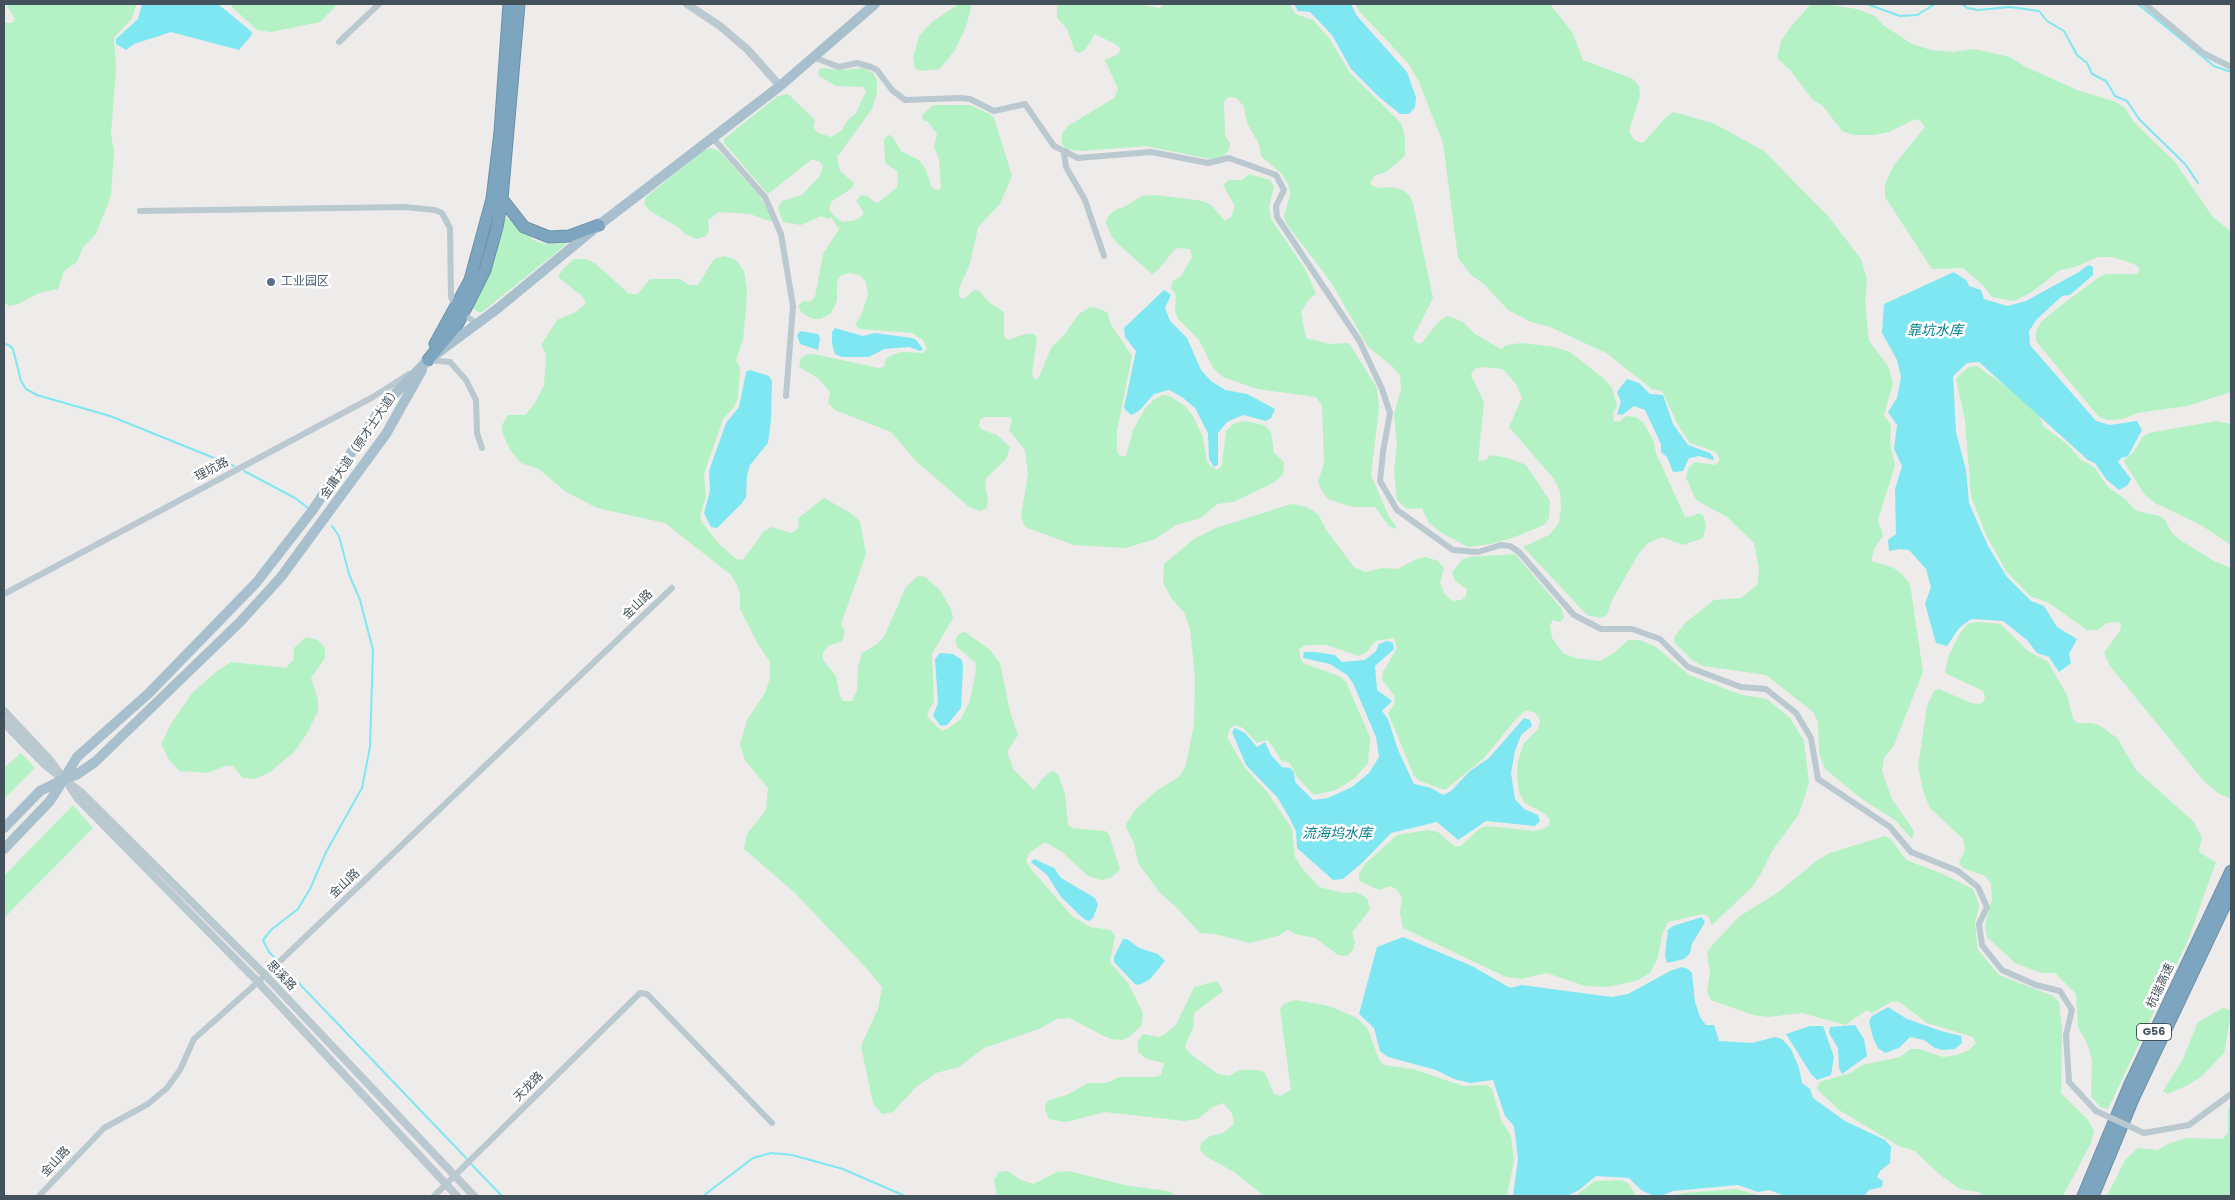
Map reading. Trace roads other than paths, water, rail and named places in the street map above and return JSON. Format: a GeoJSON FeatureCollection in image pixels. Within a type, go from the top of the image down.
{"type":"FeatureCollection","features":[{"type":"Feature","properties":{"kind":"highway"},"geometry":{"type":"LineString","coordinates":[[459,311],[470,280],[492,199],[500,132],[510,4]]}},
{"type":"Feature","properties":{"kind":"highway"},"geometry":{"type":"LineString","coordinates":[[428,360],[485,270],[502,199],[519,4]]}},
{"type":"Feature","properties":{"kind":"highway"},"geometry":{"type":"LineString","coordinates":[[502,199],[524,227],[549,238],[569,236],[599,225]]}},
{"type":"Feature","properties":{"kind":"highway","name":"杭瑞高速"},"geometry":{"type":"LineString","coordinates":[[2083,1196],[2130,1084],[2231,871]]}},
{"type":"Feature","properties":{"kind":"highway","name":"杭瑞高速"},"geometry":{"type":"LineString","coordinates":[[2093,1196],[2133,1099],[2231,892]]}},
{"type":"Feature","properties":{"kind":"main road"},"geometry":{"type":"LineString","coordinates":[[428,360],[477,324],[599,225],[780,86],[875,4]]}},
{"type":"Feature","properties":{"kind":"main road","name":"金庸大道（原才士大道）"},"geometry":{"type":"LineString","coordinates":[[4,849],[50,801],[69,767],[81,753],[148,694],[256,582],[314,508],[382,407],[428,360]]}},
{"type":"Feature","properties":{"kind":"main road","name":"金庸大道（原才士大道）"},"geometry":{"type":"LineString","coordinates":[[4,828],[40,791],[76,775],[95,762],[240,622],[281,577],[386,434],[428,360]]}},
{"type":"Feature","properties":{"kind":"main road"},"geometry":{"type":"LineString","coordinates":[[314,508],[325,517]]}},
{"type":"Feature","properties":{"kind":"street"},"geometry":{"type":"LineString","coordinates":[[339,42],[379,4]]}},
{"type":"Feature","properties":{"kind":"street"},"geometry":{"type":"LineString","coordinates":[[687,4],[720,26],[747,49],[780,86]]}},
{"type":"Feature","properties":{"kind":"street"},"geometry":{"type":"LineString","coordinates":[[2144,4],[2202,53],[2231,68]]}},
{"type":"Feature","properties":{"kind":"street"},"geometry":{"type":"LineString","coordinates":[[813,57],[839,66],[858,63],[871,67],[877,70],[892,90],[905,100],[970,99],[994,111],[1025,104],[1054,146],[1064,153],[1078,158],[1151,152],[1208,163],[1229,158],[1276,175],[1284,190],[1276,206],[1277,217],[1359,340],[1382,389],[1390,413],[1380,481],[1397,510],[1453,550],[1478,552],[1501,546],[1510,546],[1519,552],[1574,615],[1600,629],[1632,630],[1660,638],[1688,667],[1742,687],[1766,689],[1796,713],[1811,738],[1818,779],[1890,826],[1911,852],[1958,871],[1978,886],[1987,907],[1978,924],[1982,945],[2002,970],[2036,984],[2060,991],[2072,1010],[2066,1034],[2069,1082],[2096,1111],[2144,1133],[2189,1125],[2231,1094]]}},
{"type":"Feature","properties":{"kind":"street"},"geometry":{"type":"LineString","coordinates":[[712,137],[765,197],[781,234],[793,306],[786,396]]}},
{"type":"Feature","properties":{"kind":"street"},"geometry":{"type":"LineString","coordinates":[[1064,153],[1066,167],[1085,200],[1104,256]]}},
{"type":"Feature","properties":{"kind":"street"},"geometry":{"type":"LineString","coordinates":[[140,211],[405,207],[435,210],[442,213],[450,228],[451,297],[459,311],[477,324]]}},
{"type":"Feature","properties":{"kind":"street"},"geometry":{"type":"LineString","coordinates":[[428,360],[450,362],[466,380],[476,400],[477,433],[482,448]]}},
{"type":"Feature","properties":{"kind":"street","name":"理坑路"},"geometry":{"type":"LineString","coordinates":[[4,594],[374,397],[428,360]]}},
{"type":"Feature","properties":{"kind":"street","name":"金山路"},"geometry":{"type":"LineString","coordinates":[[39,1196],[104,1128],[148,1104],[167,1088],[180,1070],[194,1039],[258,982],[672,588]]}},
{"type":"Feature","properties":{"kind":"street","name":"思溪路"},"geometry":{"type":"LineString","coordinates":[[4,711],[50,759],[78,799],[258,982],[457,1196]]}},
{"type":"Feature","properties":{"kind":"street","name":"思溪路"},"geometry":{"type":"LineString","coordinates":[[4,723],[44,764],[83,794],[264,975],[474,1196]]}},
{"type":"Feature","properties":{"kind":"street","name":"天龙路"},"geometry":{"type":"LineString","coordinates":[[434,1196],[640,993],[647,994],[772,1123]]}},
{"type":"Feature","properties":{"kind":"water"},"geometry":{"type":"Polygon","coordinates":[[[142,4],[218,4],[252,32],[251,36],[239,50],[171,32],[134,44],[126,50],[116,44],[116,39],[138,19],[142,4]]]}},
{"type":"Feature","properties":{"kind":"water"},"geometry":{"type":"Polygon","coordinates":[[[1294,4],[1351,4],[1357,16],[1407,72],[1416,97],[1415,107],[1409,114],[1400,114],[1379,97],[1351,69],[1332,35],[1310,12],[1298,11],[1294,4]]]}},
{"type":"Feature","properties":{"kind":"water","name":"靠坑水库"},"geometry":{"type":"Polygon","coordinates":[[[2088,265],[2093,267],[2093,275],[2070,295],[2062,296],[2037,319],[2029,331],[2030,345],[2096,421],[2110,425],[2137,421],[2142,430],[2128,456],[2121,458],[2118,462],[2131,479],[2128,485],[2119,490],[2106,479],[2095,463],[2088,460],[1979,362],[1967,363],[1953,376],[1956,432],[1966,470],[1969,503],[1988,546],[2007,577],[2031,601],[2044,606],[2057,627],[2077,639],[2069,654],[2071,663],[2059,672],[2049,657],[2037,653],[2027,640],[2003,621],[1971,619],[1959,628],[1947,646],[1936,643],[1925,604],[1931,587],[1926,569],[1909,550],[1889,551],[1888,540],[1896,534],[1895,489],[1902,466],[1894,449],[1897,425],[1888,412],[1897,398],[1901,377],[1897,360],[1882,333],[1884,304],[1954,272],[1967,281],[1969,286],[1981,290],[1984,299],[2007,306],[2026,301],[2079,272],[2088,265]]]}},
{"type":"Feature","properties":{"kind":"water"},"geometry":{"type":"Polygon","coordinates":[[[1164,290],[1171,295],[1165,308],[1170,321],[1187,338],[1201,370],[1211,381],[1225,390],[1247,394],[1275,409],[1271,418],[1266,421],[1243,415],[1227,422],[1218,433],[1218,465],[1214,467],[1209,459],[1208,433],[1195,408],[1182,397],[1169,390],[1154,394],[1139,411],[1131,415],[1124,408],[1136,351],[1125,337],[1124,328],[1164,290]]]}},
{"type":"Feature","properties":{"kind":"water"},"geometry":{"type":"Polygon","coordinates":[[[835,328],[863,336],[875,333],[912,338],[923,349],[920,351],[909,347],[884,349],[869,357],[842,357],[835,354],[832,344],[832,332],[835,328]]]}},
{"type":"Feature","properties":{"kind":"water"},"geometry":{"type":"Polygon","coordinates":[[[800,331],[818,334],[820,338],[818,350],[800,344],[797,335],[800,331]]]}},
{"type":"Feature","properties":{"kind":"water"},"geometry":{"type":"Polygon","coordinates":[[[750,370],[769,376],[772,381],[771,420],[768,443],[750,465],[747,475],[746,497],[742,503],[717,528],[711,527],[704,513],[710,491],[709,471],[726,423],[739,407],[746,372],[750,370]]]}},
{"type":"Feature","properties":{"kind":"water"},"geometry":{"type":"Polygon","coordinates":[[[1627,379],[1639,383],[1650,394],[1663,395],[1673,424],[1688,445],[1710,453],[1714,458],[1713,460],[1699,456],[1689,458],[1683,471],[1673,472],[1667,457],[1661,452],[1661,444],[1645,410],[1634,406],[1622,415],[1617,414],[1621,402],[1617,392],[1627,379]]]}},
{"type":"Feature","properties":{"kind":"water","name":"流海坞水库"},"geometry":{"type":"Polygon","coordinates":[[[1387,641],[1393,643],[1394,649],[1375,666],[1377,690],[1392,701],[1382,711],[1388,719],[1398,750],[1414,784],[1431,788],[1443,795],[1451,791],[1470,771],[1489,758],[1524,718],[1530,720],[1532,726],[1521,735],[1515,751],[1511,773],[1515,799],[1524,809],[1538,815],[1540,821],[1535,826],[1486,821],[1458,840],[1437,822],[1391,833],[1363,862],[1343,879],[1333,880],[1297,848],[1296,831],[1289,817],[1277,797],[1246,765],[1232,732],[1235,728],[1245,733],[1257,747],[1265,742],[1271,755],[1282,767],[1290,768],[1294,772],[1295,782],[1313,800],[1328,798],[1352,787],[1369,773],[1379,757],[1376,737],[1353,683],[1347,675],[1330,664],[1303,658],[1304,652],[1335,655],[1342,662],[1365,660],[1376,651],[1379,644],[1387,641]]]}},
{"type":"Feature","properties":{"kind":"water"},"geometry":{"type":"Polygon","coordinates":[[[940,653],[953,654],[962,660],[963,668],[961,708],[947,725],[941,726],[933,716],[938,703],[935,659],[940,653]]]}},
{"type":"Feature","properties":{"kind":"water"},"geometry":{"type":"Polygon","coordinates":[[[1034,859],[1054,868],[1061,878],[1095,898],[1098,905],[1093,918],[1089,921],[1084,919],[1061,897],[1047,875],[1031,862],[1034,859]]]}},
{"type":"Feature","properties":{"kind":"water"},"geometry":{"type":"Polygon","coordinates":[[[1702,917],[1705,922],[1692,944],[1690,953],[1684,959],[1667,963],[1665,955],[1668,930],[1673,926],[1702,917]]]}},
{"type":"Feature","properties":{"kind":"water"},"geometry":{"type":"Polygon","coordinates":[[[1403,937],[1472,966],[1510,988],[1522,985],[1612,997],[1628,994],[1670,971],[1682,967],[1688,969],[1692,973],[1695,1002],[1700,1017],[1706,1025],[1714,1025],[1719,1041],[1752,1043],[1775,1037],[1782,1039],[1791,1049],[1799,1068],[1802,1083],[1810,1089],[1813,1098],[1845,1121],[1885,1140],[1891,1147],[1890,1163],[1880,1171],[1877,1177],[1883,1181],[1882,1187],[1869,1190],[1864,1196],[1785,1196],[1769,1190],[1758,1192],[1738,1185],[1673,1191],[1661,1196],[1654,1196],[1641,1190],[1629,1178],[1596,1176],[1579,1190],[1567,1196],[1513,1196],[1518,1159],[1514,1126],[1505,1116],[1493,1080],[1470,1083],[1454,1079],[1436,1070],[1388,1057],[1380,1051],[1374,1028],[1359,1014],[1377,947],[1403,937]]]}},
{"type":"Feature","properties":{"kind":"water"},"geometry":{"type":"Polygon","coordinates":[[[1123,939],[1127,939],[1139,948],[1158,954],[1165,961],[1150,979],[1139,985],[1135,984],[1114,962],[1114,957],[1123,939]]]}},
{"type":"Feature","properties":{"kind":"water"},"geometry":{"type":"Polygon","coordinates":[[[1888,1007],[1907,1019],[1961,1036],[1962,1043],[1955,1049],[1943,1050],[1935,1048],[1924,1040],[1910,1037],[1899,1048],[1885,1053],[1878,1048],[1873,1038],[1869,1021],[1872,1016],[1888,1007]]]}},
{"type":"Feature","properties":{"kind":"water"},"geometry":{"type":"Polygon","coordinates":[[[1855,1025],[1864,1039],[1867,1056],[1842,1074],[1839,1068],[1838,1048],[1829,1033],[1830,1027],[1855,1025]]]}},
{"type":"Feature","properties":{"kind":"water"},"geometry":{"type":"Polygon","coordinates":[[[1810,1026],[1823,1026],[1834,1057],[1831,1075],[1817,1080],[1811,1074],[1786,1034],[1810,1026]]]}},
{"type":"Feature","properties":{"kind":"waterway"},"geometry":{"type":"LineString","coordinates":[[1867,4],[1900,16],[1917,15],[1935,4]]}},
{"type":"Feature","properties":{"kind":"waterway"},"geometry":{"type":"LineString","coordinates":[[1962,4],[1967,8],[1978,10],[2010,7],[2039,11],[2047,21],[2064,31],[2077,55],[2087,63],[2092,74],[2106,81],[2115,96],[2127,101],[2139,119],[2185,164],[2198,183]]}},
{"type":"Feature","properties":{"kind":"waterway"},"geometry":{"type":"LineString","coordinates":[[2138,4],[2214,66],[2231,72]]}},
{"type":"Feature","properties":{"kind":"waterway"},"geometry":{"type":"LineString","coordinates":[[4,344],[9,345],[13,349],[21,381],[26,389],[37,395],[110,416],[234,466]]}},
{"type":"Feature","properties":{"kind":"waterway"},"geometry":{"type":"LineString","coordinates":[[244,471],[295,498],[308,508]]}},
{"type":"Feature","properties":{"kind":"waterway"},"geometry":{"type":"LineString","coordinates":[[332,526],[339,536],[349,574],[360,600],[373,650],[370,747],[362,788],[326,852],[310,889],[298,909],[272,929],[263,940],[269,952],[468,1160]]}},
{"type":"Feature","properties":{"kind":"waterway"},"geometry":{"type":"LineString","coordinates":[[703,1196],[753,1158],[771,1153],[792,1155],[843,1169],[905,1196]]}},
{"type":"Feature","properties":{"kind":"waterway"},"geometry":{"type":"LineString","coordinates":[[471,1164],[502,1196]]}},
{"type":"Feature","properties":{"kind":"place","name":"工业园区"},"geometry":{"type":"Point","coordinates":[271,282]}}]}
